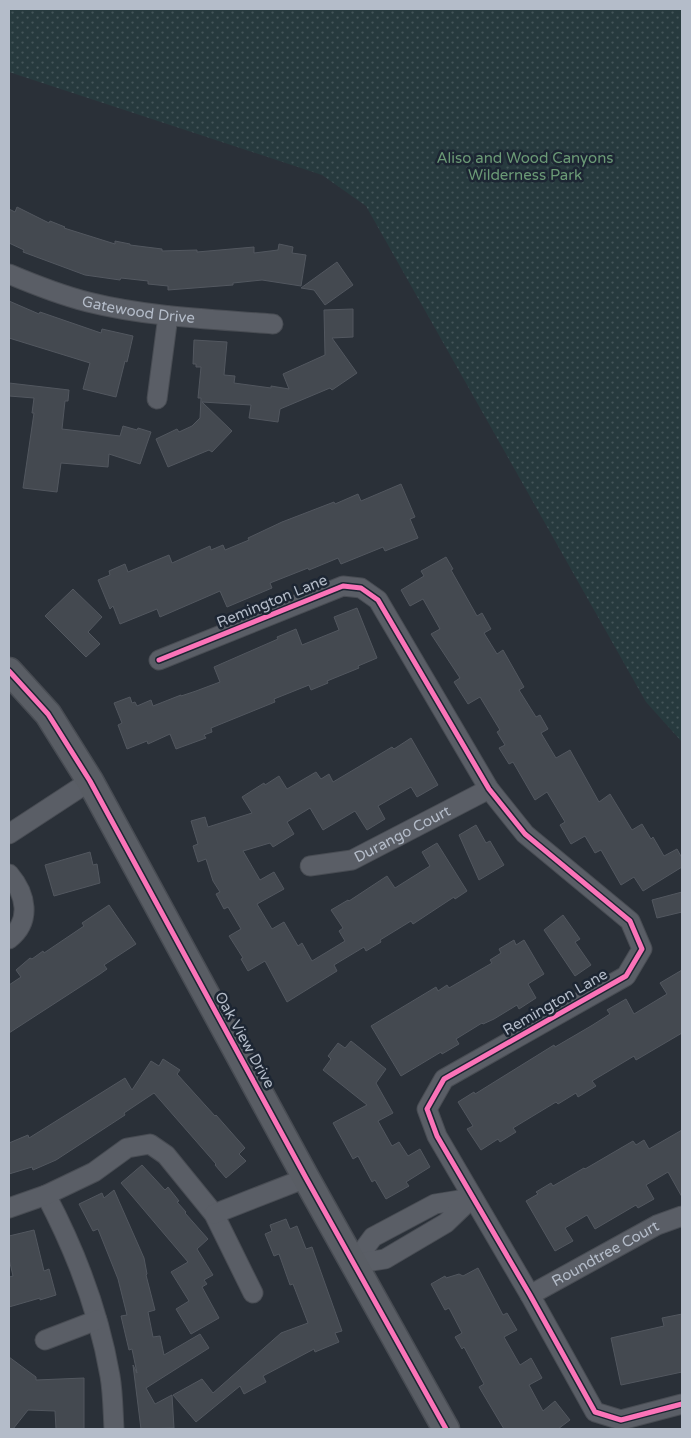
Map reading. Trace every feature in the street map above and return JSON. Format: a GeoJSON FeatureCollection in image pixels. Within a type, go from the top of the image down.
{"type":"FeatureCollection","features":[{"type":"Feature","properties":{"kind":"street","name":"Gatewood Drive"},"geometry":{"type":"LineString","coordinates":[[9,274],[43,288],[88,302],[168,316],[273,324]]}},
{"type":"Feature","properties":{"kind":"street"},"geometry":{"type":"LineString","coordinates":[[157,399],[168,316]]}},
{"type":"Feature","properties":{"kind":"street","name":"Remington Lane"},"geometry":{"type":"LineString","coordinates":[[159,660],[343,586],[361,588],[378,600],[489,789],[525,834],[630,921],[642,949],[626,976],[444,1079],[427,1109],[437,1136],[595,1412],[621,1420],[682,1404]]}},
{"type":"Feature","properties":{"kind":"street","name":"Oak View Drive"},"geometry":{"type":"LineString","coordinates":[[9,671],[48,714],[90,781],[353,1264],[446,1429]]}},
{"type":"Feature","properties":{"kind":"street"},"geometry":{"type":"LineString","coordinates":[[9,834],[90,781]]}},
{"type":"Feature","properties":{"kind":"street","name":"Durango Court"},"geometry":{"type":"LineString","coordinates":[[310,866],[352,860],[489,789]]}},
{"type":"Feature","properties":{"kind":"street"},"geometry":{"type":"LineString","coordinates":[[9,874],[25,903],[24,921],[9,939]]}},
{"type":"Feature","properties":{"kind":"street"},"geometry":{"type":"LineString","coordinates":[[9,1208],[46,1195],[94,1172],[127,1148],[150,1144],[166,1155],[214,1214],[253,1293]]}},
{"type":"Feature","properties":{"kind":"street"},"geometry":{"type":"LineString","coordinates":[[214,1214],[306,1178]]}},
{"type":"Feature","properties":{"kind":"street"},"geometry":{"type":"LineString","coordinates":[[46,1195],[80,1267],[97,1320],[110,1377],[114,1429]]}},
{"type":"Feature","properties":{"kind":"street"},"geometry":{"type":"LineString","coordinates":[[353,1264],[373,1237],[435,1204],[472,1198]]}},
{"type":"Feature","properties":{"kind":"street"},"geometry":{"type":"LineString","coordinates":[[353,1264],[385,1259],[446,1224],[472,1198]]}},
{"type":"Feature","properties":{"kind":"street"},"geometry":{"type":"LineString","coordinates":[[416,1214],[427,1234]]}},
{"type":"Feature","properties":{"kind":"street","name":"Roundtree Court"},"geometry":{"type":"LineString","coordinates":[[530,1296],[657,1225],[682,1216]]}},
{"type":"Feature","properties":{"kind":"street"},"geometry":{"type":"LineString","coordinates":[[45,1340],[97,1320]]}},
{"type":"Feature","properties":{"kind":"green space","name":"Aliso and Wood Canyons Wilderness Park"},"geometry":{"type":"Polygon","coordinates":[[[9,9],[682,9],[682,742],[646,702],[366,206],[322,175],[9,72],[9,9]]]}},
{"type":"Feature","properties":{"kind":"building"},"geometry":{"type":"Polygon","coordinates":[[[17,207],[49,223],[50,221],[64,228],[115,244],[115,241],[162,249],[162,251],[197,250],[197,252],[254,247],[254,253],[278,250],[279,244],[293,247],[292,253],[306,255],[301,286],[262,280],[233,283],[233,285],[168,290],[168,286],[148,284],[148,281],[121,278],[120,280],[85,275],[23,252],[24,250],[9,243],[9,209],[15,212],[17,207]]]}},
{"type":"Feature","properties":{"kind":"building"},"geometry":{"type":"Polygon","coordinates":[[[337,262],[353,285],[325,305],[314,290],[301,288],[337,262]]]}},
{"type":"Feature","properties":{"kind":"building"},"geometry":{"type":"Polygon","coordinates":[[[9,301],[39,314],[40,312],[101,333],[102,329],[133,336],[116,397],[83,389],[90,363],[9,338],[9,301]]]}},
{"type":"Feature","properties":{"kind":"building"},"geometry":{"type":"Polygon","coordinates":[[[353,309],[353,337],[332,338],[357,373],[332,390],[330,388],[280,409],[278,422],[249,418],[251,405],[202,402],[232,431],[212,452],[209,450],[168,467],[156,439],[177,429],[179,432],[192,426],[200,418],[201,398],[198,398],[201,367],[196,367],[196,364],[193,364],[194,340],[227,342],[224,375],[235,376],[234,383],[289,389],[283,374],[325,355],[324,310],[353,309]]]}},
{"type":"Feature","properties":{"kind":"building"},"geometry":{"type":"Polygon","coordinates":[[[9,383],[69,390],[68,401],[65,401],[62,429],[120,436],[123,426],[151,432],[140,464],[109,454],[108,467],[61,463],[57,492],[23,488],[34,413],[32,413],[34,398],[9,396],[9,383]]]}},
{"type":"Feature","properties":{"kind":"building"},"geometry":{"type":"Polygon","coordinates":[[[401,484],[415,517],[410,519],[418,538],[385,551],[383,547],[341,564],[338,558],[309,570],[308,568],[270,583],[272,588],[227,607],[220,591],[160,617],[157,609],[120,624],[113,606],[110,609],[98,580],[110,575],[109,571],[125,564],[128,572],[169,555],[172,563],[210,546],[211,550],[223,545],[225,550],[249,540],[248,538],[282,522],[334,502],[335,504],[358,494],[361,501],[401,484]]]}},
{"type":"Feature","properties":{"kind":"building"},"geometry":{"type":"Polygon","coordinates":[[[446,557],[453,569],[451,570],[477,616],[482,613],[491,629],[484,633],[497,654],[503,650],[524,687],[519,690],[536,717],[540,715],[548,729],[541,733],[556,758],[570,750],[599,802],[610,794],[632,830],[642,824],[651,839],[653,837],[664,856],[677,849],[682,858],[682,867],[643,891],[634,877],[621,885],[601,850],[595,853],[585,836],[571,844],[560,825],[565,822],[547,792],[535,800],[513,762],[509,764],[499,748],[505,745],[497,732],[500,730],[480,697],[468,704],[454,682],[460,678],[431,634],[440,629],[423,599],[410,606],[401,590],[424,576],[421,571],[446,557]]]}},
{"type":"Feature","properties":{"kind":"building"},"geometry":{"type":"Polygon","coordinates":[[[73,589],[102,617],[88,632],[100,644],[86,657],[45,616],[73,589]]]}},
{"type":"Feature","properties":{"kind":"building"},"geometry":{"type":"Polygon","coordinates":[[[357,608],[377,658],[311,690],[309,685],[274,699],[275,702],[211,728],[212,732],[204,735],[206,738],[176,749],[170,734],[148,744],[147,741],[127,749],[118,725],[122,723],[114,703],[130,697],[132,703],[135,702],[137,706],[151,700],[153,706],[220,682],[214,667],[278,639],[277,637],[296,629],[302,645],[339,630],[334,617],[357,608]]]}},
{"type":"Feature","properties":{"kind":"building"},"geometry":{"type":"Polygon","coordinates":[[[411,738],[438,785],[417,797],[411,787],[378,806],[385,819],[367,830],[355,811],[323,830],[310,808],[287,822],[294,834],[273,847],[270,843],[243,851],[260,880],[274,872],[284,889],[257,904],[272,929],[284,922],[298,946],[302,943],[312,961],[345,941],[339,931],[343,928],[331,910],[349,901],[387,876],[395,888],[430,866],[422,852],[437,843],[467,891],[455,899],[454,897],[413,924],[411,921],[366,951],[364,947],[334,965],[337,971],[287,1002],[265,961],[248,971],[241,959],[243,958],[229,936],[241,929],[228,907],[224,909],[216,894],[220,892],[213,881],[206,859],[198,862],[193,846],[198,844],[191,821],[205,817],[208,827],[252,813],[242,797],[264,783],[265,785],[279,776],[287,789],[316,772],[321,779],[329,774],[333,782],[411,738]]]}},
{"type":"Feature","properties":{"kind":"building"},"geometry":{"type":"Polygon","coordinates":[[[476,825],[486,843],[490,841],[504,865],[479,880],[459,835],[476,825]]]}},
{"type":"Feature","properties":{"kind":"building"},"geometry":{"type":"Polygon","coordinates":[[[90,852],[93,865],[97,864],[100,883],[54,896],[45,865],[90,852]]]}},
{"type":"Feature","properties":{"kind":"building"},"geometry":{"type":"Polygon","coordinates":[[[682,892],[682,912],[657,918],[652,900],[682,892]]]}},
{"type":"Feature","properties":{"kind":"building"},"geometry":{"type":"Polygon","coordinates":[[[109,905],[136,944],[104,965],[107,969],[100,974],[9,1033],[9,985],[21,977],[16,970],[30,958],[32,959],[43,951],[44,953],[84,926],[82,923],[109,905]]]}},
{"type":"Feature","properties":{"kind":"building"},"geometry":{"type":"Polygon","coordinates":[[[563,915],[580,939],[575,942],[591,965],[575,976],[544,930],[563,915]]]}},
{"type":"Feature","properties":{"kind":"building"},"geometry":{"type":"Polygon","coordinates":[[[514,940],[516,945],[524,940],[544,974],[528,984],[536,998],[519,1009],[517,1005],[494,1019],[482,1023],[456,1039],[459,1044],[442,1054],[441,1052],[401,1076],[371,1026],[436,987],[438,991],[447,985],[449,988],[492,963],[490,960],[501,953],[499,949],[514,940]]]}},
{"type":"Feature","properties":{"kind":"building"},"geometry":{"type":"Polygon","coordinates":[[[682,970],[682,1033],[636,1060],[634,1056],[592,1081],[596,1086],[578,1097],[576,1093],[558,1104],[556,1102],[513,1128],[516,1132],[500,1142],[498,1139],[481,1150],[467,1129],[473,1126],[458,1102],[474,1092],[475,1094],[554,1045],[555,1047],[591,1026],[610,1014],[607,1010],[626,999],[634,1014],[667,994],[660,983],[682,970]]]}},
{"type":"Feature","properties":{"kind":"building"},"geometry":{"type":"Polygon","coordinates":[[[351,1041],[386,1069],[376,1083],[393,1113],[378,1121],[392,1146],[399,1142],[408,1156],[420,1149],[430,1167],[406,1182],[409,1186],[386,1199],[375,1180],[372,1182],[358,1156],[353,1159],[333,1123],[367,1105],[323,1070],[331,1059],[328,1056],[338,1043],[345,1048],[351,1041]]]}},
{"type":"Feature","properties":{"kind":"building"},"geometry":{"type":"Polygon","coordinates":[[[163,1059],[180,1070],[177,1074],[245,1148],[239,1154],[246,1161],[226,1178],[154,1093],[124,1113],[125,1115],[56,1160],[33,1170],[32,1167],[9,1174],[9,1143],[28,1135],[29,1138],[125,1078],[132,1090],[151,1061],[159,1066],[163,1059]]]}},
{"type":"Feature","properties":{"kind":"building"},"geometry":{"type":"Polygon","coordinates":[[[682,1130],[682,1197],[668,1172],[646,1185],[654,1199],[638,1208],[636,1205],[595,1229],[587,1215],[565,1228],[573,1241],[555,1251],[526,1201],[551,1183],[553,1186],[633,1141],[636,1145],[644,1140],[649,1149],[682,1130]]]}},
{"type":"Feature","properties":{"kind":"building"},"geometry":{"type":"Polygon","coordinates":[[[142,1165],[165,1190],[168,1187],[179,1201],[177,1202],[185,1213],[208,1239],[197,1249],[213,1275],[204,1280],[207,1284],[202,1287],[219,1318],[191,1334],[176,1309],[189,1301],[171,1272],[188,1262],[121,1183],[142,1165]]]}},
{"type":"Feature","properties":{"kind":"building"},"geometry":{"type":"Polygon","coordinates":[[[114,1190],[144,1258],[146,1275],[155,1310],[148,1312],[153,1337],[160,1336],[164,1355],[200,1334],[209,1348],[146,1388],[155,1404],[172,1395],[174,1428],[141,1429],[133,1365],[137,1373],[132,1349],[129,1350],[121,1316],[127,1315],[118,1279],[98,1229],[93,1231],[79,1204],[102,1193],[104,1198],[114,1190]]]}},
{"type":"Feature","properties":{"kind":"building"},"geometry":{"type":"Polygon","coordinates":[[[286,1219],[290,1229],[297,1226],[306,1249],[312,1247],[342,1331],[335,1333],[339,1342],[315,1352],[314,1349],[263,1376],[266,1382],[244,1394],[240,1386],[196,1422],[173,1395],[202,1379],[213,1393],[281,1333],[308,1323],[293,1284],[290,1285],[279,1254],[274,1256],[265,1234],[272,1231],[270,1225],[286,1219]]]}},
{"type":"Feature","properties":{"kind":"building"},"geometry":{"type":"Polygon","coordinates":[[[34,1230],[44,1271],[49,1269],[56,1295],[9,1307],[9,1277],[13,1276],[9,1259],[9,1236],[34,1230]]]}},
{"type":"Feature","properties":{"kind":"building"},"geometry":{"type":"Polygon","coordinates":[[[478,1268],[503,1315],[507,1313],[517,1330],[504,1337],[520,1365],[531,1358],[542,1378],[529,1385],[543,1411],[555,1401],[570,1420],[558,1429],[504,1429],[479,1387],[484,1384],[464,1347],[462,1349],[455,1337],[462,1333],[449,1308],[445,1310],[431,1284],[445,1276],[446,1278],[459,1274],[463,1276],[478,1268]]]}},
{"type":"Feature","properties":{"kind":"building"},"geometry":{"type":"Polygon","coordinates":[[[682,1314],[682,1372],[621,1385],[611,1338],[664,1326],[662,1318],[682,1314]]]}},
{"type":"Feature","properties":{"kind":"building"},"geometry":{"type":"Polygon","coordinates":[[[9,1357],[36,1377],[36,1380],[84,1378],[84,1429],[56,1429],[55,1411],[28,1410],[13,1429],[9,1429],[9,1357]]]}},
{"type":"Feature","properties":{"kind":"cycle path"},"geometry":{"type":"LineString","coordinates":[[159,660],[343,586],[361,588],[378,600],[489,789],[525,834],[630,921],[642,949],[626,976],[444,1079],[427,1109],[437,1136],[530,1295],[595,1412],[621,1420],[682,1404]]}},
{"type":"Feature","properties":{"kind":"cycle path"},"geometry":{"type":"LineString","coordinates":[[9,671],[48,714],[90,781],[306,1178],[446,1429]]}}]}
